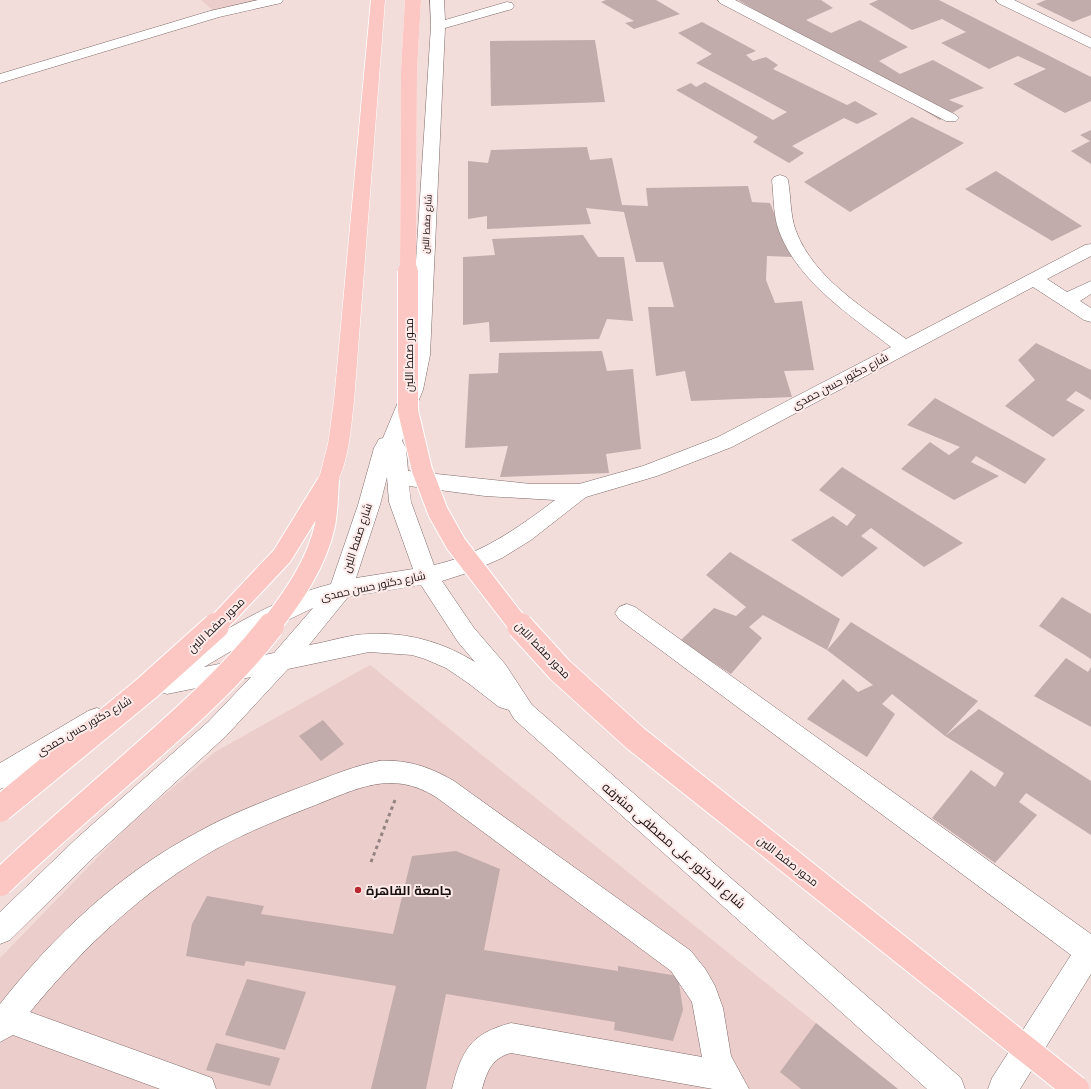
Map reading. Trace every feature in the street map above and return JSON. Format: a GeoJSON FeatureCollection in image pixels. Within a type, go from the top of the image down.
{"type":"FeatureCollection","features":[{"type":"Feature","properties":{"kind":"main road","name":"محور صفط اللبن"},"geometry":{"type":"LineString","coordinates":[[0,809],[147,688],[210,632],[237,605],[282,556],[329,479],[338,444],[344,401],[378,0]]}},
{"type":"Feature","properties":{"kind":"main road","name":"محور صفط اللبن"},"geometry":{"type":"LineString","coordinates":[[413,0],[409,70],[408,411],[417,452],[431,497],[446,527],[467,561],[506,611],[547,657],[610,717],[702,793],[1076,1089]]}},
{"type":"Feature","properties":{"kind":"main road"},"geometry":{"type":"LineString","coordinates":[[0,883],[43,842],[198,707],[252,650],[290,601],[311,564],[325,525],[329,479]]}},
{"type":"Feature","properties":{"kind":"street"},"geometry":{"type":"LineString","coordinates":[[0,79],[215,14],[276,0]]}},
{"type":"Feature","properties":{"kind":"street","name":"شارع صفط اللبن"},"geometry":{"type":"LineString","coordinates":[[340,590],[365,517],[384,448],[386,444],[391,443],[399,418],[413,390],[420,355],[438,26],[437,0]]}},
{"type":"Feature","properties":{"kind":"street"},"geometry":{"type":"LineString","coordinates":[[725,0],[951,118]]}},
{"type":"Feature","properties":{"kind":"street"},"geometry":{"type":"LineString","coordinates":[[1003,0],[1091,44]]}},
{"type":"Feature","properties":{"kind":"street"},"geometry":{"type":"LineString","coordinates":[[204,5],[215,14]]}},
{"type":"Feature","properties":{"kind":"street"},"geometry":{"type":"LineString","coordinates":[[438,26],[507,6]]}},
{"type":"Feature","properties":{"kind":"street"},"geometry":{"type":"LineString","coordinates":[[780,180],[788,232],[803,259],[827,286],[904,347]]}},
{"type":"Feature","properties":{"kind":"street","name":"شارع دكتور حسن حمدى"},"geometry":{"type":"LineString","coordinates":[[397,477],[531,492],[579,492],[650,471],[725,442],[1091,249]]}},
{"type":"Feature","properties":{"kind":"street"},"geometry":{"type":"LineString","coordinates":[[1034,279],[1091,316]]}},
{"type":"Feature","properties":{"kind":"street"},"geometry":{"type":"LineString","coordinates":[[1067,300],[1091,287]]}},
{"type":"Feature","properties":{"kind":"street"},"geometry":{"type":"LineString","coordinates":[[391,443],[396,448],[400,502],[426,575]]}},
{"type":"Feature","properties":{"kind":"street","name":"شارع دكتور حسن حمدى"},"geometry":{"type":"LineString","coordinates":[[0,778],[16,765],[263,621],[312,599],[340,590],[426,575],[461,567],[499,551],[529,531],[579,492]]}},
{"type":"Feature","properties":{"kind":"street","name":"شارع الدكتور على مصطفى مشرفه"},"geometry":{"type":"LineString","coordinates":[[426,575],[466,635],[497,671],[523,712],[950,1089]]}},
{"type":"Feature","properties":{"kind":"street"},"geometry":{"type":"LineString","coordinates":[[0,931],[86,847],[217,729],[281,662],[340,590]]}},
{"type":"Feature","properties":{"kind":"street"},"geometry":{"type":"LineString","coordinates":[[627,613],[1090,951],[1003,1089]]}},
{"type":"Feature","properties":{"kind":"street"},"geometry":{"type":"LineString","coordinates":[[149,687],[281,662],[368,643],[417,646],[445,655],[484,680],[523,712]]}},
{"type":"Feature","properties":{"kind":"street"},"geometry":{"type":"LineString","coordinates":[[201,1089],[3,1023],[48,968],[92,922],[139,883],[188,851],[238,825],[354,778],[371,773],[406,772],[433,781],[445,789],[680,961],[696,979],[707,1001],[712,1024],[715,1050],[730,1082]]}},
{"type":"Feature","properties":{"kind":"street"},"geometry":{"type":"LineString","coordinates":[[467,1089],[472,1068],[479,1056],[487,1047],[498,1040],[511,1038],[730,1082]]}},
{"type":"Feature","properties":{"kind":"path"},"geometry":{"type":"LineString","coordinates":[[371,862],[406,772]]}},
{"type":"Feature","properties":{"kind":"shaded area"},"geometry":{"type":"Polygon","coordinates":[[[201,0],[267,0],[217,14],[201,0]]]}},
{"type":"Feature","properties":{"kind":"shaded area","name":"جامعة القاهرة"},"geometry":{"type":"Polygon","coordinates":[[[370,665],[898,1089],[0,1089],[0,958],[132,822],[215,752],[370,665]]]}},
{"type":"Feature","properties":{"kind":"building"},"geometry":{"type":"Polygon","coordinates":[[[606,0],[656,0],[680,14],[634,29],[625,23],[634,21],[601,2],[606,0]]]}},
{"type":"Feature","properties":{"kind":"building"},"geometry":{"type":"Polygon","coordinates":[[[738,0],[821,0],[833,8],[806,20],[831,33],[860,20],[908,47],[879,61],[900,74],[933,60],[984,88],[949,100],[964,106],[940,120],[738,0]]]}},
{"type":"Feature","properties":{"kind":"building"},"geometry":{"type":"Polygon","coordinates":[[[878,0],[939,0],[1091,77],[1091,101],[1065,113],[1013,84],[1046,69],[1018,56],[989,69],[941,43],[966,32],[942,19],[912,30],[869,4],[878,0]]]}},
{"type":"Feature","properties":{"kind":"building"},"geometry":{"type":"Polygon","coordinates":[[[1046,0],[1091,0],[1091,15],[1073,22],[1036,4],[1046,0]]]}},
{"type":"Feature","properties":{"kind":"building"},"geometry":{"type":"Polygon","coordinates":[[[702,22],[756,51],[746,55],[753,61],[766,57],[778,65],[773,69],[847,105],[855,101],[878,114],[857,124],[844,118],[792,146],[804,153],[789,163],[753,142],[758,137],[676,90],[691,83],[696,87],[705,82],[773,120],[787,112],[696,63],[712,54],[678,33],[702,22]]]}},
{"type":"Feature","properties":{"kind":"building"},"geometry":{"type":"Polygon","coordinates":[[[595,40],[605,102],[491,106],[490,41],[595,40]]]}},
{"type":"Feature","properties":{"kind":"building"},"geometry":{"type":"Polygon","coordinates":[[[912,117],[964,143],[850,212],[804,182],[912,117]]]}},
{"type":"Feature","properties":{"kind":"building"},"geometry":{"type":"Polygon","coordinates":[[[1091,130],[1091,164],[1071,151],[1090,141],[1080,135],[1091,130]]]}},
{"type":"Feature","properties":{"kind":"building"},"geometry":{"type":"Polygon","coordinates":[[[587,147],[590,160],[612,158],[622,205],[648,206],[646,188],[748,186],[752,202],[770,203],[792,257],[767,256],[766,280],[775,303],[802,301],[814,370],[784,371],[792,397],[691,401],[685,371],[656,376],[648,307],[674,307],[663,262],[636,262],[624,212],[586,208],[591,224],[487,229],[487,216],[468,219],[468,161],[488,163],[491,150],[587,147]]]}},
{"type":"Feature","properties":{"kind":"building"},"geometry":{"type":"Polygon","coordinates":[[[996,171],[1082,226],[1052,241],[965,189],[996,171]]]}},
{"type":"Feature","properties":{"kind":"building"},"geometry":{"type":"Polygon","coordinates":[[[583,235],[598,257],[624,257],[633,321],[607,319],[599,339],[490,342],[489,322],[463,325],[463,257],[495,255],[492,239],[583,235]]]}},
{"type":"Feature","properties":{"kind":"building"},"geometry":{"type":"Polygon","coordinates":[[[1036,343],[1091,370],[1091,400],[1076,391],[1066,400],[1085,410],[1053,437],[1005,406],[1035,380],[1018,360],[1036,343]]]}},
{"type":"Feature","properties":{"kind":"building"},"geometry":{"type":"Polygon","coordinates":[[[602,351],[607,371],[633,369],[641,449],[606,454],[609,473],[500,477],[508,446],[465,448],[469,374],[498,373],[499,353],[602,351]]]}},
{"type":"Feature","properties":{"kind":"building"},"geometry":{"type":"Polygon","coordinates":[[[935,398],[1046,459],[1025,484],[976,456],[971,462],[999,476],[954,500],[901,469],[930,442],[949,455],[960,447],[907,425],[935,398]]]}},
{"type":"Feature","properties":{"kind":"building"},"geometry":{"type":"Polygon","coordinates":[[[842,467],[963,543],[924,567],[871,528],[861,536],[878,548],[842,577],[791,540],[833,516],[847,526],[856,515],[819,490],[842,467]]]}},
{"type":"Feature","properties":{"kind":"building"},"geometry":{"type":"Polygon","coordinates":[[[730,552],[840,619],[827,650],[763,615],[749,627],[762,638],[731,674],[680,641],[714,608],[736,616],[746,607],[706,575],[730,552]]]}},
{"type":"Feature","properties":{"kind":"building"},"geometry":{"type":"Polygon","coordinates":[[[1062,597],[1091,614],[1091,659],[1039,626],[1062,597]]]}},
{"type":"Feature","properties":{"kind":"building"},"geometry":{"type":"Polygon","coordinates":[[[851,622],[978,701],[945,736],[892,694],[882,704],[895,714],[867,757],[807,719],[843,679],[858,692],[873,685],[827,650],[851,622]]]}},
{"type":"Feature","properties":{"kind":"building"},"geometry":{"type":"Polygon","coordinates":[[[1066,658],[1088,672],[1091,667],[1091,727],[1034,696],[1066,658]]]}},
{"type":"Feature","properties":{"kind":"building"},"geometry":{"type":"Polygon","coordinates":[[[979,709],[1091,781],[1091,835],[1026,793],[1019,802],[1037,815],[995,863],[932,818],[971,770],[995,787],[1004,773],[945,736],[979,709]]]}},
{"type":"Feature","properties":{"kind":"building"},"geometry":{"type":"Polygon","coordinates":[[[323,720],[344,744],[321,761],[299,736],[323,720]]]}},
{"type":"Feature","properties":{"kind":"building"},"geometry":{"type":"Polygon","coordinates":[[[456,851],[500,869],[484,950],[618,971],[618,966],[678,976],[683,1010],[673,1041],[614,1030],[615,1022],[446,994],[426,1089],[371,1089],[396,986],[246,961],[244,966],[186,956],[192,924],[207,896],[264,906],[261,914],[393,934],[412,856],[456,851]]]}},
{"type":"Feature","properties":{"kind":"building"},"geometry":{"type":"Polygon","coordinates":[[[247,979],[306,992],[285,1050],[225,1035],[247,979]]]}},
{"type":"Feature","properties":{"kind":"building"},"geometry":{"type":"Polygon","coordinates":[[[816,1023],[898,1089],[801,1089],[780,1072],[816,1023]]]}},
{"type":"Feature","properties":{"kind":"building"},"geometry":{"type":"Polygon","coordinates":[[[216,1043],[280,1058],[270,1086],[206,1070],[216,1043]]]}},
{"type":"Feature","properties":{"kind":"place","name":"جامعة القاهرة"},"geometry":{"type":"Point","coordinates":[358,890]}}]}
